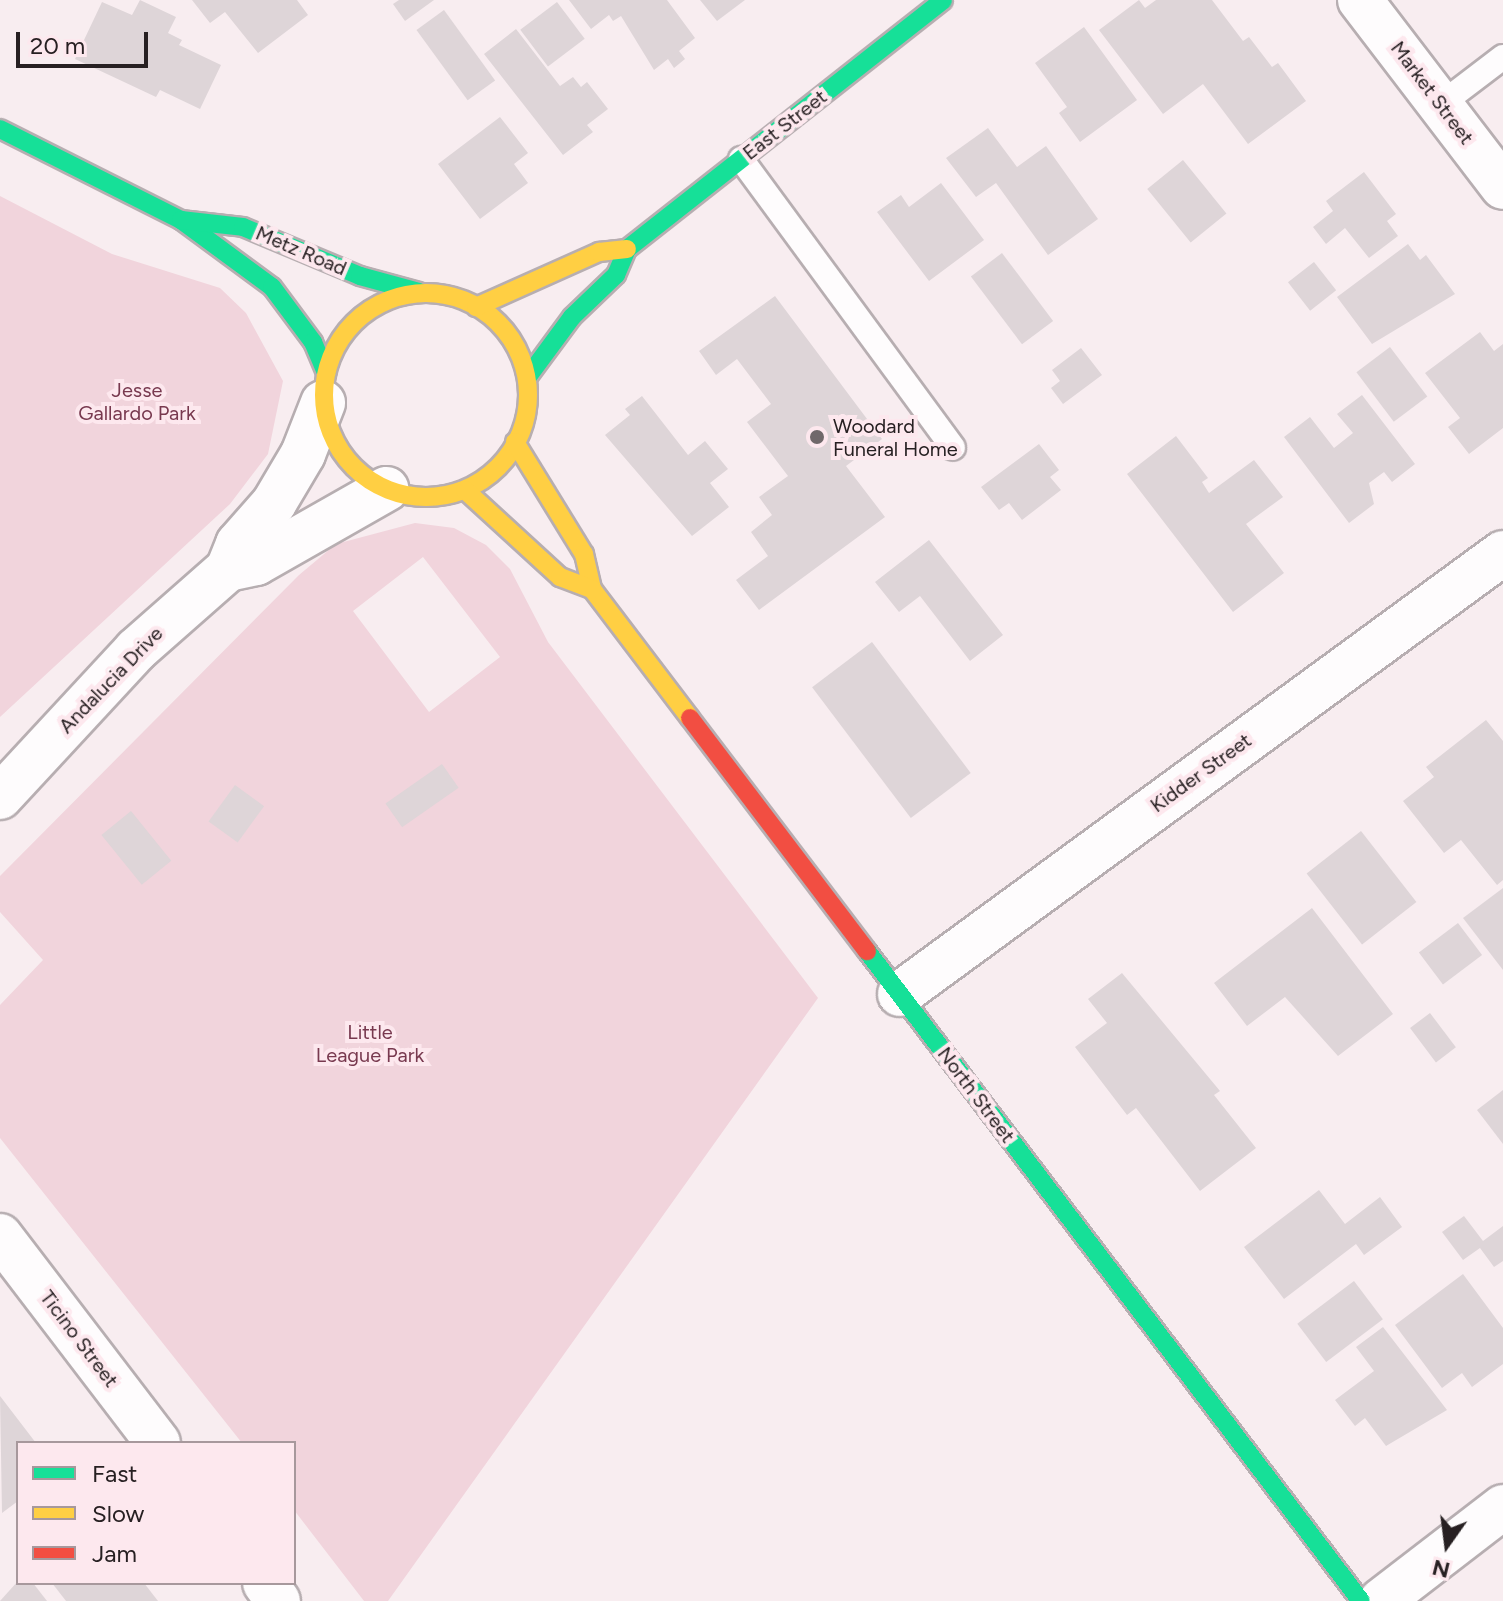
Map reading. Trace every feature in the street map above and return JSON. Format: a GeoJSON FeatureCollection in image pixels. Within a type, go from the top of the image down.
{"type":"FeatureCollection","features":[{"type":"Feature","properties":{"kind":"main road","name":"East Street"},"geometry":{"type":"LineString","coordinates":[[527,378],[572,317],[616,275],[627,249],[943,0]]}},
{"type":"Feature","properties":{"kind":"main road","name":"Metz Road"},"geometry":{"type":"LineString","coordinates":[[0,129],[181,220],[284,300],[325,388]]}},
{"type":"Feature","properties":{"kind":"main road","name":"Metz Road"},"geometry":{"type":"LineString","coordinates":[[181,220],[243,227],[360,276],[419,292]]}},
{"type":"Feature","properties":{"kind":"main road","name":"East Street"},"geometry":{"type":"LineString","coordinates":[[476,307],[599,252],[627,249]]}},
{"type":"Feature","properties":{"kind":"main road"},"geometry":{"type":"LineString","coordinates":[[419,292],[476,307],[511,333],[527,378],[515,442],[488,479],[465,490],[440,495],[386,489],[343,455],[325,388],[353,324],[392,298],[419,292]]}},
{"type":"Feature","properties":{"kind":"main road","name":"North Street"},"geometry":{"type":"LineString","coordinates":[[515,442],[584,554],[592,589],[1361,1601]]}},
{"type":"Feature","properties":{"kind":"main road","name":"North Street"},"geometry":{"type":"LineString","coordinates":[[465,490],[560,577],[592,589]]}},
{"type":"Feature","properties":{"kind":"street","name":"Market Street"},"geometry":{"type":"LineString","coordinates":[[1360,0],[1503,187]]}},
{"type":"Feature","properties":{"kind":"street","name":"Andalucia Drive"},"geometry":{"type":"LineString","coordinates":[[0,797],[136,650],[228,569],[238,544],[274,503],[303,454],[325,388]]}},
{"type":"Feature","properties":{"kind":"street","name":"Andalucia Drive"},"geometry":{"type":"LineString","coordinates":[[228,569],[256,563],[386,489]]}},
{"type":"Feature","properties":{"kind":"street","name":"Kidder Street"},"geometry":{"type":"LineString","coordinates":[[900,994],[1503,553]]}},
{"type":"Feature","properties":{"kind":"street","name":"Ticino Street"},"geometry":{"type":"LineString","coordinates":[[0,1236],[156,1441]]}},
{"type":"Feature","properties":{"kind":"street"},"geometry":{"type":"LineString","coordinates":[[1381,1601],[1503,1507]]}},
{"type":"Feature","properties":{"kind":"lane"},"geometry":{"type":"LineString","coordinates":[[1440,105],[1503,57]]}},
{"type":"Feature","properties":{"kind":"lane"},"geometry":{"type":"LineString","coordinates":[[741,159],[953,448]]}},
{"type":"Feature","properties":{"kind":"green space","name":"Jesse Gallardo Park"},"geometry":{"type":"Polygon","coordinates":[[[0,196],[112,254],[220,288],[246,313],[283,381],[268,454],[230,504],[0,717],[0,196]]]}},
{"type":"Feature","properties":{"kind":"green space","name":"Little League Park"},"geometry":{"type":"Polygon","coordinates":[[[415,523],[454,528],[486,545],[510,569],[548,642],[818,998],[388,1601],[364,1601],[296,1513],[296,1441],[240,1441],[0,1138],[0,1005],[43,960],[0,912],[0,876],[299,575],[336,544],[415,523]],[[423,557],[353,611],[429,712],[500,657],[423,557]]]}},
{"type":"Feature","properties":{"kind":"building"},"geometry":{"type":"Polygon","coordinates":[[[140,0],[176,17],[168,33],[182,40],[179,45],[221,65],[200,109],[160,90],[156,97],[75,59],[102,2],[132,15],[140,0]]]}},
{"type":"Feature","properties":{"kind":"building"},"geometry":{"type":"Polygon","coordinates":[[[192,0],[297,0],[308,15],[258,53],[225,12],[210,23],[192,0]]]}},
{"type":"Feature","properties":{"kind":"building"},"geometry":{"type":"Polygon","coordinates":[[[399,0],[434,0],[405,21],[393,4],[399,0]]]}},
{"type":"Feature","properties":{"kind":"building"},"geometry":{"type":"Polygon","coordinates":[[[569,0],[667,0],[695,38],[679,51],[685,59],[674,68],[668,59],[654,70],[621,16],[613,21],[609,15],[591,29],[569,0]]]}},
{"type":"Feature","properties":{"kind":"building"},"geometry":{"type":"Polygon","coordinates":[[[700,0],[745,0],[717,21],[700,0]]]}},
{"type":"Feature","properties":{"kind":"building"},"geometry":{"type":"Polygon","coordinates":[[[1139,0],[1145,8],[1156,0],[1212,0],[1243,41],[1249,37],[1272,67],[1278,63],[1306,101],[1248,144],[1203,84],[1163,114],[1099,30],[1139,0]]]}},
{"type":"Feature","properties":{"kind":"building"},"geometry":{"type":"Polygon","coordinates":[[[557,2],[585,39],[548,66],[520,30],[557,2]]]}},
{"type":"Feature","properties":{"kind":"building"},"geometry":{"type":"Polygon","coordinates":[[[444,10],[495,80],[468,100],[416,30],[444,10]]]}},
{"type":"Feature","properties":{"kind":"building"},"geometry":{"type":"Polygon","coordinates":[[[1084,27],[1137,100],[1080,142],[1059,113],[1067,107],[1035,63],[1084,27]]]}},
{"type":"Feature","properties":{"kind":"building"},"geometry":{"type":"Polygon","coordinates":[[[516,29],[560,86],[573,77],[581,87],[587,82],[608,109],[587,125],[593,132],[563,155],[484,54],[516,29]]]}},
{"type":"Feature","properties":{"kind":"building"},"geometry":{"type":"Polygon","coordinates":[[[500,117],[528,153],[514,164],[528,183],[480,219],[438,164],[500,117]]]}},
{"type":"Feature","properties":{"kind":"building"},"geometry":{"type":"Polygon","coordinates":[[[988,128],[1017,167],[1046,146],[1098,219],[1048,255],[996,183],[976,197],[946,158],[988,128]]]}},
{"type":"Feature","properties":{"kind":"building"},"geometry":{"type":"Polygon","coordinates":[[[1183,160],[1226,214],[1191,243],[1147,189],[1183,160]]]}},
{"type":"Feature","properties":{"kind":"building"},"geometry":{"type":"Polygon","coordinates":[[[1364,172],[1396,214],[1387,221],[1398,236],[1369,258],[1345,228],[1326,244],[1313,227],[1333,211],[1326,201],[1364,172]]]}},
{"type":"Feature","properties":{"kind":"building"},"geometry":{"type":"Polygon","coordinates":[[[941,183],[984,240],[929,281],[877,212],[901,195],[909,207],[941,183]]]}},
{"type":"Feature","properties":{"kind":"building"},"geometry":{"type":"Polygon","coordinates":[[[1408,244],[1420,260],[1426,255],[1455,294],[1372,344],[1337,297],[1408,244]]]}},
{"type":"Feature","properties":{"kind":"building"},"geometry":{"type":"Polygon","coordinates":[[[1002,253],[1053,321],[1022,344],[971,276],[1002,253]]]}},
{"type":"Feature","properties":{"kind":"building"},"geometry":{"type":"Polygon","coordinates":[[[1314,262],[1336,290],[1310,311],[1288,282],[1314,262]]]}},
{"type":"Feature","properties":{"kind":"building"},"geometry":{"type":"Polygon","coordinates":[[[775,296],[882,439],[846,466],[885,517],[759,610],[736,580],[768,556],[751,532],[772,515],[759,497],[788,476],[747,422],[771,404],[737,359],[716,375],[699,351],[775,296]]]}},
{"type":"Feature","properties":{"kind":"building"},"geometry":{"type":"Polygon","coordinates":[[[1480,332],[1494,351],[1503,344],[1503,428],[1469,454],[1448,427],[1460,418],[1425,373],[1480,332]]]}},
{"type":"Feature","properties":{"kind":"building"},"geometry":{"type":"Polygon","coordinates":[[[1390,347],[1427,397],[1394,422],[1356,372],[1390,347]]]}},
{"type":"Feature","properties":{"kind":"building"},"geometry":{"type":"Polygon","coordinates":[[[1081,348],[1102,375],[1063,404],[1051,388],[1060,381],[1052,370],[1081,348]]]}},
{"type":"Feature","properties":{"kind":"building"},"geometry":{"type":"Polygon","coordinates":[[[1362,395],[1415,464],[1392,482],[1384,472],[1369,483],[1374,504],[1349,523],[1284,437],[1310,417],[1334,448],[1353,433],[1337,414],[1362,395]]]}},
{"type":"Feature","properties":{"kind":"building"},"geometry":{"type":"Polygon","coordinates":[[[642,396],[688,455],[705,441],[728,469],[710,483],[729,507],[692,536],[605,435],[630,415],[625,409],[642,396]]]}},
{"type":"Feature","properties":{"kind":"building"},"geometry":{"type":"Polygon","coordinates":[[[1176,436],[1208,478],[1202,482],[1209,493],[1254,460],[1283,497],[1246,524],[1284,573],[1233,612],[1127,474],[1176,436]]]}},
{"type":"Feature","properties":{"kind":"building"},"geometry":{"type":"Polygon","coordinates":[[[1039,444],[1059,470],[1050,477],[1061,490],[1022,520],[1009,503],[999,510],[981,487],[1039,444]]]}},
{"type":"Feature","properties":{"kind":"building"},"geometry":{"type":"Polygon","coordinates":[[[929,540],[1003,635],[970,661],[920,596],[899,612],[875,582],[929,540]]]}},
{"type":"Feature","properties":{"kind":"building"},"geometry":{"type":"Polygon","coordinates":[[[872,642],[971,773],[911,818],[812,687],[872,642]]]}},
{"type":"Feature","properties":{"kind":"building"},"geometry":{"type":"Polygon","coordinates":[[[1486,720],[1503,741],[1503,880],[1497,885],[1461,840],[1444,853],[1403,801],[1434,777],[1426,767],[1486,720]]]}},
{"type":"Feature","properties":{"kind":"building"},"geometry":{"type":"Polygon","coordinates":[[[442,764],[459,788],[402,827],[385,804],[442,764]]]}},
{"type":"Feature","properties":{"kind":"building"},"geometry":{"type":"Polygon","coordinates":[[[235,785],[264,806],[238,843],[209,821],[235,785]]]}},
{"type":"Feature","properties":{"kind":"building"},"geometry":{"type":"Polygon","coordinates":[[[131,811],[171,861],[142,885],[101,835],[131,811]]]}},
{"type":"Feature","properties":{"kind":"building"},"geometry":{"type":"Polygon","coordinates":[[[1361,831],[1416,902],[1362,944],[1307,873],[1361,831]]]}},
{"type":"Feature","properties":{"kind":"building"},"geometry":{"type":"Polygon","coordinates":[[[1503,888],[1503,970],[1463,918],[1503,888]]]}},
{"type":"Feature","properties":{"kind":"building"},"geometry":{"type":"Polygon","coordinates":[[[1312,908],[1393,1014],[1338,1056],[1285,997],[1247,1026],[1214,983],[1312,908]]]}},
{"type":"Feature","properties":{"kind":"building"},"geometry":{"type":"Polygon","coordinates":[[[1458,923],[1482,955],[1443,984],[1419,952],[1458,923]]]}},
{"type":"Feature","properties":{"kind":"building"},"geometry":{"type":"Polygon","coordinates":[[[1122,973],[1220,1091],[1214,1095],[1256,1148],[1200,1191],[1136,1108],[1127,1115],[1075,1047],[1107,1023],[1088,999],[1122,973]]]}},
{"type":"Feature","properties":{"kind":"building"},"geometry":{"type":"Polygon","coordinates":[[[1430,1013],[1456,1047],[1436,1062],[1410,1028],[1430,1013]]]}},
{"type":"Feature","properties":{"kind":"building"},"geometry":{"type":"Polygon","coordinates":[[[1503,1090],[1503,1144],[1477,1110],[1503,1090]]]}},
{"type":"Feature","properties":{"kind":"building"},"geometry":{"type":"Polygon","coordinates":[[[1319,1190],[1345,1224],[1380,1197],[1402,1227],[1364,1255],[1356,1244],[1284,1299],[1244,1247],[1319,1190]]]}},
{"type":"Feature","properties":{"kind":"building"},"geometry":{"type":"Polygon","coordinates":[[[1464,1216],[1483,1241],[1503,1226],[1503,1261],[1494,1267],[1480,1248],[1463,1260],[1442,1232],[1464,1216]]]}},
{"type":"Feature","properties":{"kind":"building"},"geometry":{"type":"Polygon","coordinates":[[[1463,1274],[1503,1328],[1503,1364],[1472,1387],[1462,1373],[1442,1388],[1395,1325],[1463,1274]]]}},
{"type":"Feature","properties":{"kind":"building"},"geometry":{"type":"Polygon","coordinates":[[[1354,1281],[1383,1319],[1326,1362],[1297,1324],[1354,1281]]]}},
{"type":"Feature","properties":{"kind":"building"},"geometry":{"type":"Polygon","coordinates":[[[1383,1327],[1447,1410],[1386,1446],[1365,1418],[1355,1426],[1335,1400],[1374,1371],[1356,1347],[1383,1327]]]}},
{"type":"Feature","properties":{"kind":"building"},"geometry":{"type":"Polygon","coordinates":[[[0,1396],[34,1441],[16,1441],[16,1502],[2,1513],[0,1396]]]}},
{"type":"Feature","properties":{"kind":"building"},"geometry":{"type":"Polygon","coordinates":[[[16,1583],[35,1585],[47,1601],[0,1601],[16,1583]]]}},
{"type":"Feature","properties":{"kind":"building"},"geometry":{"type":"Polygon","coordinates":[[[54,1585],[146,1585],[158,1601],[66,1601],[54,1585]]]}},
{"type":"Feature","properties":{"kind":"traffic: fast"},"geometry":{"type":"LineString","coordinates":[[527,378],[572,317],[616,275],[627,249],[943,0]]}},
{"type":"Feature","properties":{"kind":"traffic: fast"},"geometry":{"type":"LineString","coordinates":[[0,129],[181,220],[272,287],[313,342],[326,373]]}},
{"type":"Feature","properties":{"kind":"traffic: fast"},"geometry":{"type":"LineString","coordinates":[[181,220],[243,227],[360,276],[419,292]]}},
{"type":"Feature","properties":{"kind":"traffic: fast"},"geometry":{"type":"LineString","coordinates":[[867,951],[1361,1601]]}},
{"type":"Feature","properties":{"kind":"traffic: slow"},"geometry":{"type":"LineString","coordinates":[[476,307],[599,252],[627,249]]}},
{"type":"Feature","properties":{"kind":"traffic: slow"},"geometry":{"type":"LineString","coordinates":[[426,293],[465,301],[483,310],[498,323],[511,338],[520,356],[528,395],[520,434],[511,452],[498,467],[483,480],[465,489],[426,497],[387,489],[369,480],[354,467],[341,452],[332,434],[324,395],[332,356],[341,338],[354,323],[369,310],[387,301],[426,293]]}},
{"type":"Feature","properties":{"kind":"traffic: slow"},"geometry":{"type":"LineString","coordinates":[[515,442],[584,554],[592,589],[690,718]]}},
{"type":"Feature","properties":{"kind":"traffic: slow"},"geometry":{"type":"LineString","coordinates":[[465,490],[560,577],[592,589]]}},
{"type":"Feature","properties":{"kind":"traffic: jam"},"geometry":{"type":"LineString","coordinates":[[690,718],[867,951]]}},
{"type":"Feature","properties":{"kind":"place","name":"Woodard Funeral Home"},"geometry":{"type":"Point","coordinates":[817,437]}}]}
